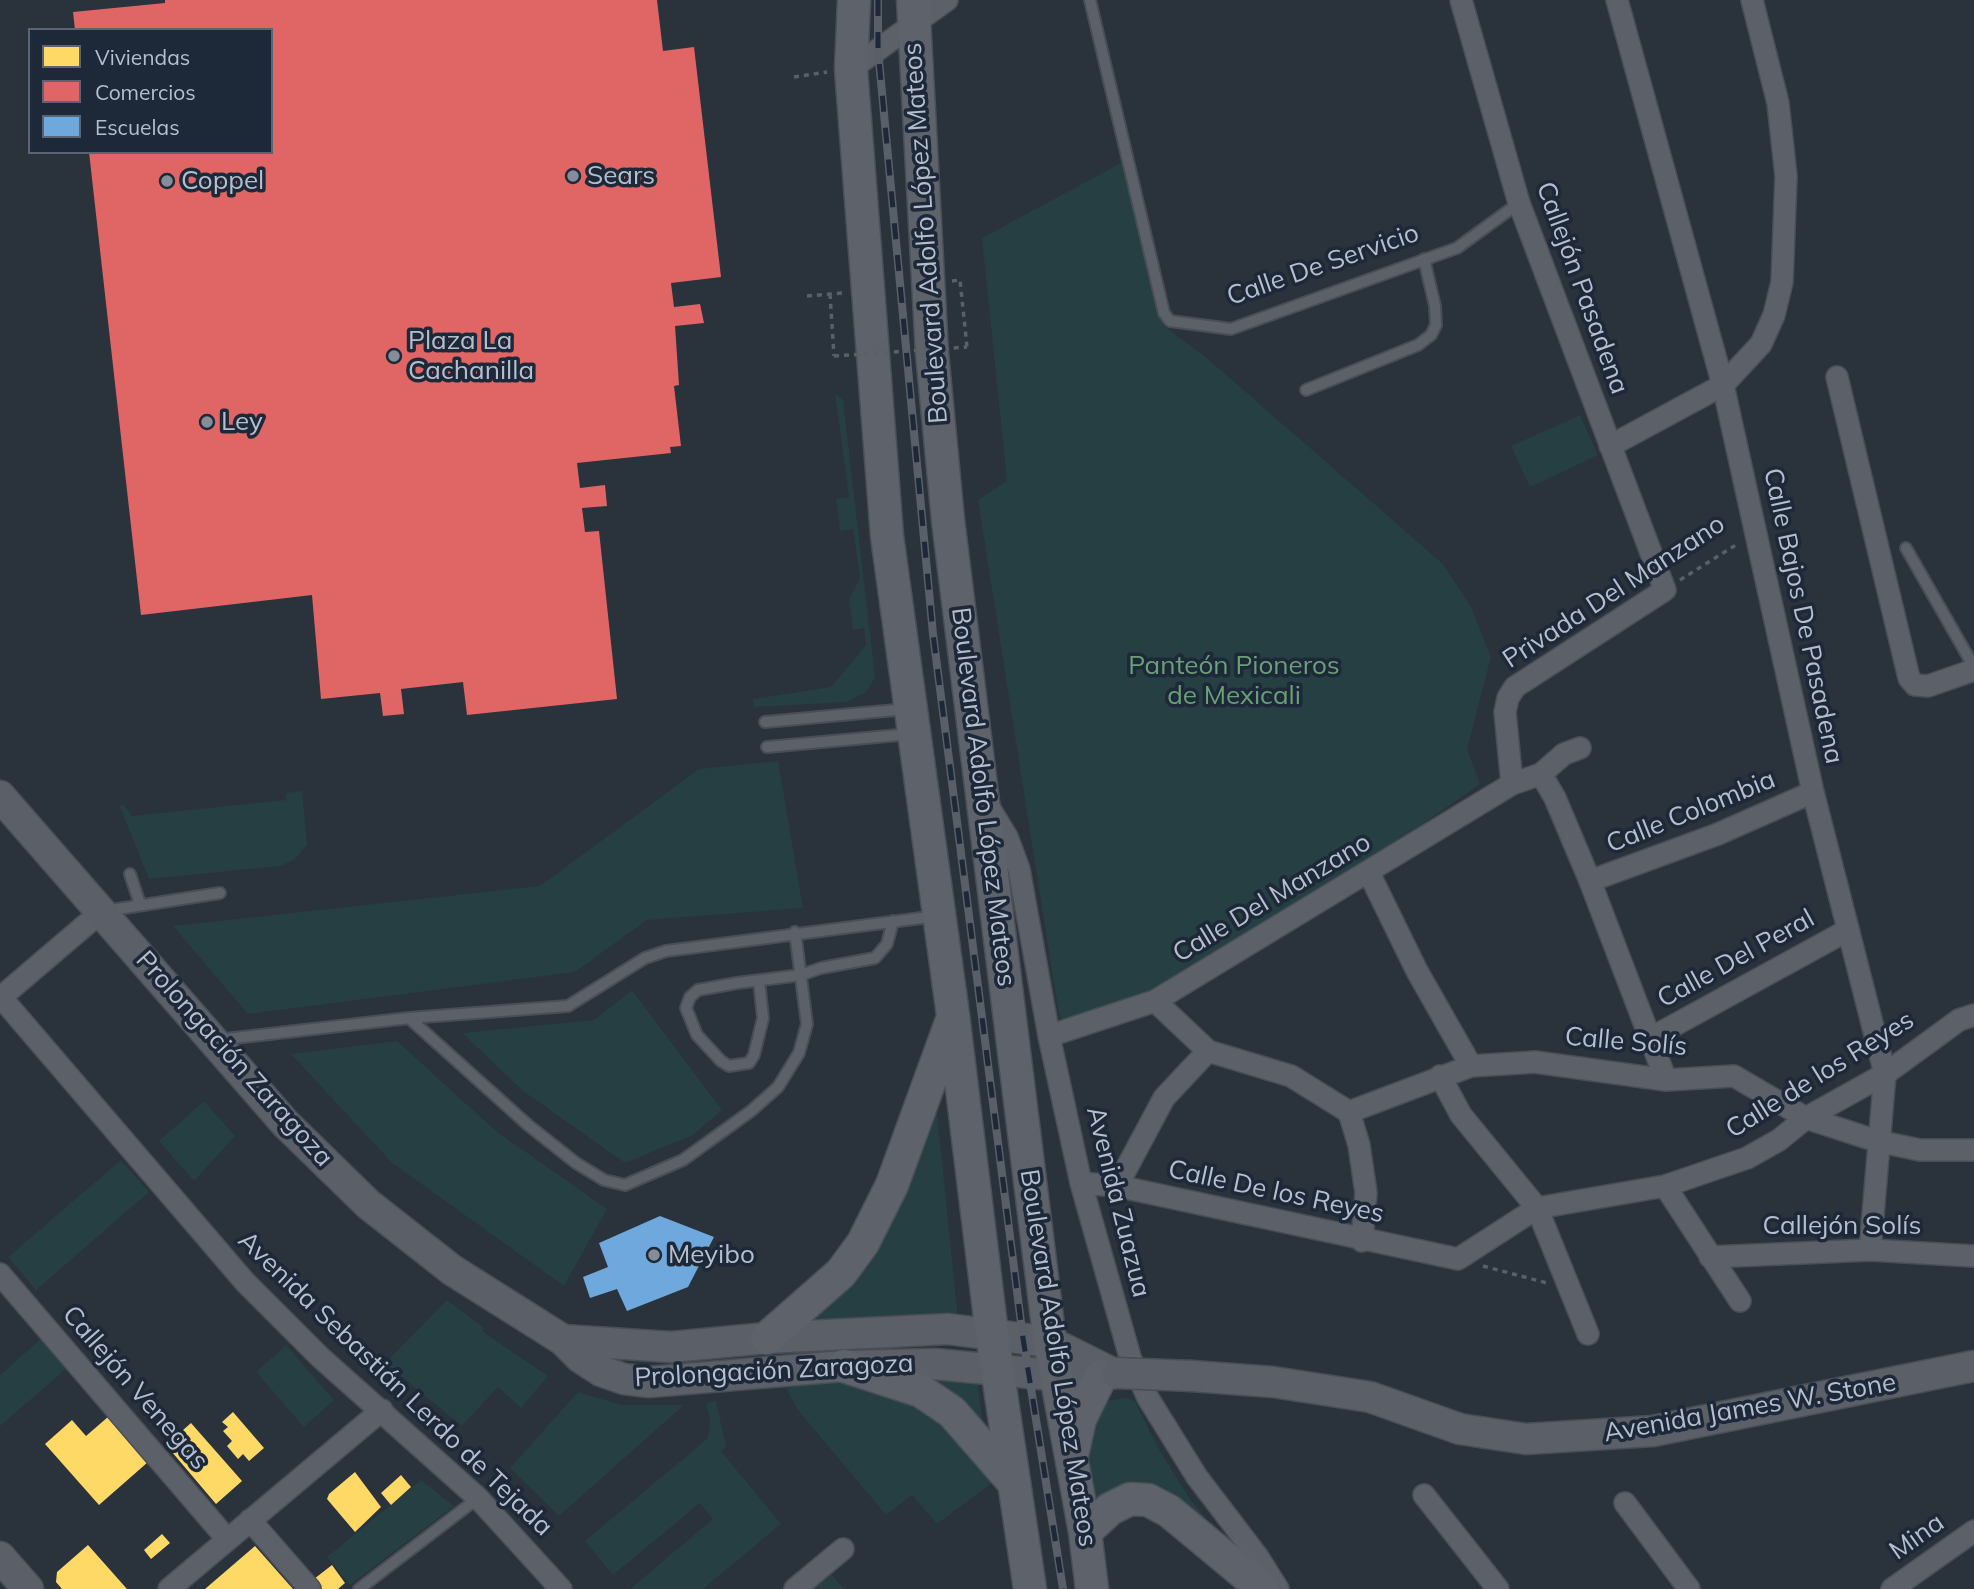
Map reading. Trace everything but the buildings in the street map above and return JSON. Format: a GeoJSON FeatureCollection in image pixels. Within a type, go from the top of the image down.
{"type":"FeatureCollection","features":[{"type":"Feature","properties":{"kind":"main road"},"geometry":{"type":"LineString","coordinates":[[854,0],[851,69],[879,456],[937,916],[953,1015],[992,1335],[1030,1589]]}},
{"type":"Feature","properties":{"kind":"main road","name":"Boulevard Adolfo López Mateos"},"geometry":{"type":"LineString","coordinates":[[913,13],[932,353],[948,520],[1050,1342],[1085,1532],[1092,1589]]}},
{"type":"Feature","properties":{"kind":"main road","name":"Prolongación Zaragoza"},"geometry":{"type":"LineString","coordinates":[[0,796],[285,1123],[368,1204],[452,1270],[563,1340],[601,1371],[624,1379],[649,1382],[844,1366],[935,1364],[1056,1376]]}},
{"type":"Feature","properties":{"kind":"main road"},"geometry":{"type":"LineString","coordinates":[[767,1338],[841,1273],[863,1243],[892,1185],[953,1015]]}},
{"type":"Feature","properties":{"kind":"main road","name":"Prolongación Zaragoza"},"geometry":{"type":"LineString","coordinates":[[563,1340],[671,1347],[767,1338],[948,1329],[1050,1342]]}},
{"type":"Feature","properties":{"kind":"main road","name":"Avenida James W. Stone"},"geometry":{"type":"LineString","coordinates":[[1050,1342],[1110,1374]]}},
{"type":"Feature","properties":{"kind":"main road"},"geometry":{"type":"LineString","coordinates":[[844,1366],[921,1391],[952,1412],[1014,1483]]}},
{"type":"Feature","properties":{"kind":"main road","name":"Avenida James W. Stone"},"geometry":{"type":"LineString","coordinates":[[1056,1376],[1192,1376],[1273,1382],[1370,1397],[1460,1429],[1526,1439],[1653,1431],[1974,1366]]}},
{"type":"Feature","properties":{"kind":"main road"},"geometry":{"type":"LineString","coordinates":[[1072,1460],[1080,1419],[1110,1374]]}},
{"type":"Feature","properties":{"kind":"main road"},"geometry":{"type":"LineString","coordinates":[[1085,1532],[1110,1509],[1129,1499],[1147,1500],[1169,1511],[1263,1589]]}},
{"type":"Feature","properties":{"kind":"main road"},"geometry":{"type":"LineString","coordinates":[[0,1557],[28,1589]]}},
{"type":"Feature","properties":{"kind":"street"},"geometry":{"type":"LineString","coordinates":[[851,69],[913,13],[947,0]]}},
{"type":"Feature","properties":{"kind":"street","name":"Callejón Pasadena"},"geometry":{"type":"LineString","coordinates":[[1461,0],[1519,203],[1664,590]]}},
{"type":"Feature","properties":{"kind":"street","name":"Calle Bajos De Pasadena"},"geometry":{"type":"LineString","coordinates":[[1617,0],[1723,385],[1813,792],[1885,1074],[1877,1141],[1870,1250]]}},
{"type":"Feature","properties":{"kind":"street"},"geometry":{"type":"LineString","coordinates":[[1610,446],[1723,385],[1761,344],[1774,315],[1782,282],[1786,176],[1778,103],[1752,0]]}},
{"type":"Feature","properties":{"kind":"street"},"geometry":{"type":"LineString","coordinates":[[1837,377],[1909,678],[1915,685],[1928,685],[1974,668]]}},
{"type":"Feature","properties":{"kind":"street","name":"Privada Del Manzano"},"geometry":{"type":"LineString","coordinates":[[1512,784],[1505,712],[1507,698],[1515,687],[1664,590]]}},
{"type":"Feature","properties":{"kind":"street"},"geometry":{"type":"LineString","coordinates":[[1512,784],[1541,774],[1564,754],[1580,748]]}},
{"type":"Feature","properties":{"kind":"street","name":"Calle Colombia"},"geometry":{"type":"LineString","coordinates":[[1541,774],[1555,798],[1590,881],[1666,1080]]}},
{"type":"Feature","properties":{"kind":"street","name":"Calle Del Manzano"},"geometry":{"type":"LineString","coordinates":[[1049,1036],[1155,1001],[1512,784]]}},
{"type":"Feature","properties":{"kind":"street","name":"Calle Colombia"},"geometry":{"type":"LineString","coordinates":[[1590,881],[1718,834],[1813,792]]}},
{"type":"Feature","properties":{"kind":"street","name":"Avenida Zuazua"},"geometry":{"type":"LineString","coordinates":[[982,796],[1007,837],[1019,869],[1049,1036],[1081,1183],[1130,1357],[1148,1398],[1197,1477],[1258,1557],[1278,1589]]}},
{"type":"Feature","properties":{"kind":"street"},"geometry":{"type":"LineString","coordinates":[[1369,873],[1417,971],[1471,1066]]}},
{"type":"Feature","properties":{"kind":"street"},"geometry":{"type":"LineString","coordinates":[[0,997],[102,911]]}},
{"type":"Feature","properties":{"kind":"street","name":"Calle Del Peral"},"geometry":{"type":"LineString","coordinates":[[1651,1038],[1848,930]]}},
{"type":"Feature","properties":{"kind":"street","name":"Avenida Sebastián Lerdo de Tejada"},"geometry":{"type":"LineString","coordinates":[[0,997],[245,1282],[320,1357],[382,1409],[478,1498],[561,1589]]}},
{"type":"Feature","properties":{"kind":"street"},"geometry":{"type":"LineString","coordinates":[[1155,1001],[1208,1051],[1291,1076],[1349,1112],[1359,1145],[1366,1194],[1362,1241]]}},
{"type":"Feature","properties":{"kind":"street","name":"Calle de los Reyes"},"geometry":{"type":"LineString","coordinates":[[1458,1259],[1537,1208],[1665,1186],[1747,1158],[1779,1140],[1806,1118],[1885,1074],[1927,1041],[1974,1014]]}},
{"type":"Feature","properties":{"kind":"street"},"geometry":{"type":"LineString","coordinates":[[1117,1186],[1164,1098],[1208,1051]]}},
{"type":"Feature","properties":{"kind":"street","name":"Calle Solís"},"geometry":{"type":"LineString","coordinates":[[1349,1112],[1471,1066],[1535,1062],[1666,1080],[1734,1076],[1806,1118],[1877,1141],[1920,1150],[1974,1150]]}},
{"type":"Feature","properties":{"kind":"street"},"geometry":{"type":"LineString","coordinates":[[1440,1076],[1461,1115],[1537,1208],[1588,1334]]}},
{"type":"Feature","properties":{"kind":"street","name":"Calle De los Reyes"},"geometry":{"type":"LineString","coordinates":[[1081,1183],[1117,1186],[1362,1241],[1458,1259]]}},
{"type":"Feature","properties":{"kind":"street"},"geometry":{"type":"LineString","coordinates":[[1665,1186],[1740,1301]]}},
{"type":"Feature","properties":{"kind":"street","name":"Callejón Solís"},"geometry":{"type":"LineString","coordinates":[[1710,1257],[1870,1250],[1974,1256]]}},
{"type":"Feature","properties":{"kind":"street","name":"Callejón Venegas"},"geometry":{"type":"LineString","coordinates":[[0,1274],[227,1539]]}},
{"type":"Feature","properties":{"kind":"street"},"geometry":{"type":"LineString","coordinates":[[169,1589],[382,1409]]}},
{"type":"Feature","properties":{"kind":"street"},"geometry":{"type":"LineString","coordinates":[[1424,1495],[1497,1589]]}},
{"type":"Feature","properties":{"kind":"street"},"geometry":{"type":"LineString","coordinates":[[1625,1503],[1689,1589]]}},
{"type":"Feature","properties":{"kind":"street"},"geometry":{"type":"LineString","coordinates":[[250,1520],[310,1589]]}},
{"type":"Feature","properties":{"kind":"street","name":"Mina"},"geometry":{"type":"LineString","coordinates":[[1892,1589],[1974,1531]]}},
{"type":"Feature","properties":{"kind":"street"},"geometry":{"type":"LineString","coordinates":[[795,1589],[843,1549]]}},
{"type":"Feature","properties":{"kind":"lane","name":"Calle De Servicio"},"geometry":{"type":"LineString","coordinates":[[1090,0],[1164,313],[1170,321],[1231,329],[1472,240],[1519,203]]}},
{"type":"Feature","properties":{"kind":"lane"},"geometry":{"type":"LineString","coordinates":[[1306,390],[1418,345],[1431,335],[1436,325],[1435,306],[1424,259]]}},
{"type":"Feature","properties":{"kind":"lane"},"geometry":{"type":"LineString","coordinates":[[1906,548],[1974,668]]}},
{"type":"Feature","properties":{"kind":"lane"},"geometry":{"type":"LineString","coordinates":[[765,722],[912,721]]}},
{"type":"Feature","properties":{"kind":"lane"},"geometry":{"type":"LineString","coordinates":[[767,747],[912,721]]}},
{"type":"Feature","properties":{"kind":"lane"},"geometry":{"type":"LineString","coordinates":[[130,874],[140,904]]}},
{"type":"Feature","properties":{"kind":"lane"},"geometry":{"type":"LineString","coordinates":[[102,911],[219,893]]}},
{"type":"Feature","properties":{"kind":"lane"},"geometry":{"type":"LineString","coordinates":[[212,1040],[409,1018],[568,1006],[645,958],[666,951],[795,932],[937,916]]}},
{"type":"Feature","properties":{"kind":"lane"},"geometry":{"type":"LineString","coordinates":[[760,981],[763,1018],[754,1055],[748,1063],[729,1066],[720,1061],[697,1035],[687,1008],[690,997],[698,990],[801,975],[821,968],[875,958],[887,944],[893,921]]}},
{"type":"Feature","properties":{"kind":"lane"},"geometry":{"type":"LineString","coordinates":[[409,1018],[528,1125],[576,1163],[604,1180],[625,1185],[683,1160],[751,1111],[778,1087],[799,1053],[807,1024],[795,932]]}},
{"type":"Feature","properties":{"kind":"lane"},"geometry":{"type":"LineString","coordinates":[[359,1589],[478,1498]]}},
{"type":"Feature","properties":{"kind":"path"},"geometry":{"type":"LineString","coordinates":[[794,76],[851,69]]}},
{"type":"Feature","properties":{"kind":"path"},"geometry":{"type":"LineString","coordinates":[[830,294],[834,356],[967,347],[960,280]]}},
{"type":"Feature","properties":{"kind":"path"},"geometry":{"type":"LineString","coordinates":[[807,296],[867,290]]}},
{"type":"Feature","properties":{"kind":"path","name":"Privada Del Manzano"},"geometry":{"type":"LineString","coordinates":[[1664,590],[1756,533]]}},
{"type":"Feature","properties":{"kind":"path"},"geometry":{"type":"LineString","coordinates":[[1458,1259],[1569,1289]]}},
{"type":"Feature","properties":{"kind":"green space","name":"Panteón Pioneros de Mexicali"},"geometry":{"type":"Polygon","coordinates":[[[1121,163],[1164,326],[1208,359],[1443,564],[1471,607],[1491,657],[1467,749],[1480,784],[1319,896],[1154,995],[1067,1025],[1060,1017],[1053,978],[978,500],[1007,481],[982,238],[1121,163]]]}},
{"type":"Feature","properties":{"kind":"green space"},"geometry":{"type":"Polygon","coordinates":[[[835,393],[843,400],[875,678],[866,692],[846,702],[754,707],[753,699],[831,687],[866,645],[864,628],[853,630],[849,599],[860,578],[853,529],[840,531],[836,499],[849,497],[835,393]]]}},
{"type":"Feature","properties":{"kind":"green space"},"geometry":{"type":"Polygon","coordinates":[[[1580,415],[1598,455],[1530,487],[1511,446],[1580,415]]]}},
{"type":"Feature","properties":{"kind":"green space"},"geometry":{"type":"Polygon","coordinates":[[[778,761],[803,908],[647,920],[575,972],[248,1014],[173,926],[540,886],[699,769],[778,761]]]}},
{"type":"Feature","properties":{"kind":"green space"},"geometry":{"type":"Polygon","coordinates":[[[302,791],[307,845],[294,860],[280,866],[149,879],[119,805],[124,805],[132,816],[286,800],[286,793],[302,791]]]}},
{"type":"Feature","properties":{"kind":"green space"},"geometry":{"type":"Polygon","coordinates":[[[632,990],[722,1110],[693,1135],[625,1163],[523,1091],[462,1033],[594,1020],[632,990]]]}},
{"type":"Feature","properties":{"kind":"green space"},"geometry":{"type":"Polygon","coordinates":[[[397,1041],[496,1131],[607,1209],[564,1286],[392,1163],[291,1054],[397,1041]]]}},
{"type":"Feature","properties":{"kind":"green space"},"geometry":{"type":"Polygon","coordinates":[[[935,1094],[958,1318],[807,1320],[935,1094]]]}},
{"type":"Feature","properties":{"kind":"green space"},"geometry":{"type":"Polygon","coordinates":[[[204,1101],[235,1136],[194,1181],[159,1141],[204,1101]]]}},
{"type":"Feature","properties":{"kind":"green space"},"geometry":{"type":"Polygon","coordinates":[[[121,1160],[149,1192],[36,1290],[8,1257],[121,1160]]]}},
{"type":"Feature","properties":{"kind":"green space"},"geometry":{"type":"Polygon","coordinates":[[[447,1300],[484,1328],[482,1331],[548,1376],[521,1408],[498,1387],[462,1426],[385,1363],[447,1300]]]}},
{"type":"Feature","properties":{"kind":"green space"},"geometry":{"type":"Polygon","coordinates":[[[49,1332],[75,1361],[0,1426],[0,1375],[49,1332]]]}},
{"type":"Feature","properties":{"kind":"green space"},"geometry":{"type":"Polygon","coordinates":[[[286,1345],[334,1400],[304,1427],[256,1372],[286,1345]]]}},
{"type":"Feature","properties":{"kind":"green space"},"geometry":{"type":"Polygon","coordinates":[[[887,1370],[977,1377],[984,1436],[887,1370]]]}},
{"type":"Feature","properties":{"kind":"green space"},"geometry":{"type":"Polygon","coordinates":[[[846,1378],[941,1415],[993,1482],[937,1524],[912,1495],[886,1515],[797,1409],[786,1388],[846,1378]]]}},
{"type":"Feature","properties":{"kind":"green space"},"geometry":{"type":"Polygon","coordinates":[[[578,1392],[622,1405],[684,1405],[559,1516],[510,1468],[578,1392]]]}},
{"type":"Feature","properties":{"kind":"green space"},"geometry":{"type":"Polygon","coordinates":[[[1127,1398],[1135,1402],[1160,1451],[1190,1499],[1218,1533],[1182,1509],[1097,1507],[1086,1444],[1098,1407],[1111,1400],[1127,1398]]]}},
{"type":"Feature","properties":{"kind":"green space"},"geometry":{"type":"Polygon","coordinates":[[[716,1401],[726,1446],[721,1451],[781,1524],[703,1589],[630,1589],[713,1519],[700,1503],[613,1575],[585,1541],[708,1438],[710,1420],[706,1403],[716,1401]]]}},
{"type":"Feature","properties":{"kind":"green space"},"geometry":{"type":"Polygon","coordinates":[[[421,1480],[454,1506],[350,1585],[327,1557],[421,1480]]]}},
{"type":"Feature","properties":{"kind":"green space"},"geometry":{"type":"Polygon","coordinates":[[[825,1567],[844,1589],[796,1589],[825,1567]]]}},
{"type":"Feature","properties":{"kind":"railway"},"geometry":{"type":"LineString","coordinates":[[878,0],[878,50],[933,634],[1023,1338],[1063,1589]]}},
{"type":"Feature","properties":{"kind":"place","name":"Sears"},"geometry":{"type":"Point","coordinates":[573,176]}},
{"type":"Feature","properties":{"kind":"place","name":"Coppel"},"geometry":{"type":"Point","coordinates":[167,181]}},
{"type":"Feature","properties":{"kind":"place","name":"Plaza La Cachanilla"},"geometry":{"type":"Point","coordinates":[394,356]}},
{"type":"Feature","properties":{"kind":"place","name":"Ley"},"geometry":{"type":"Point","coordinates":[207,422]}},
{"type":"Feature","properties":{"kind":"place","name":"Meyibo"},"geometry":{"type":"Point","coordinates":[654,1255]}}]}
